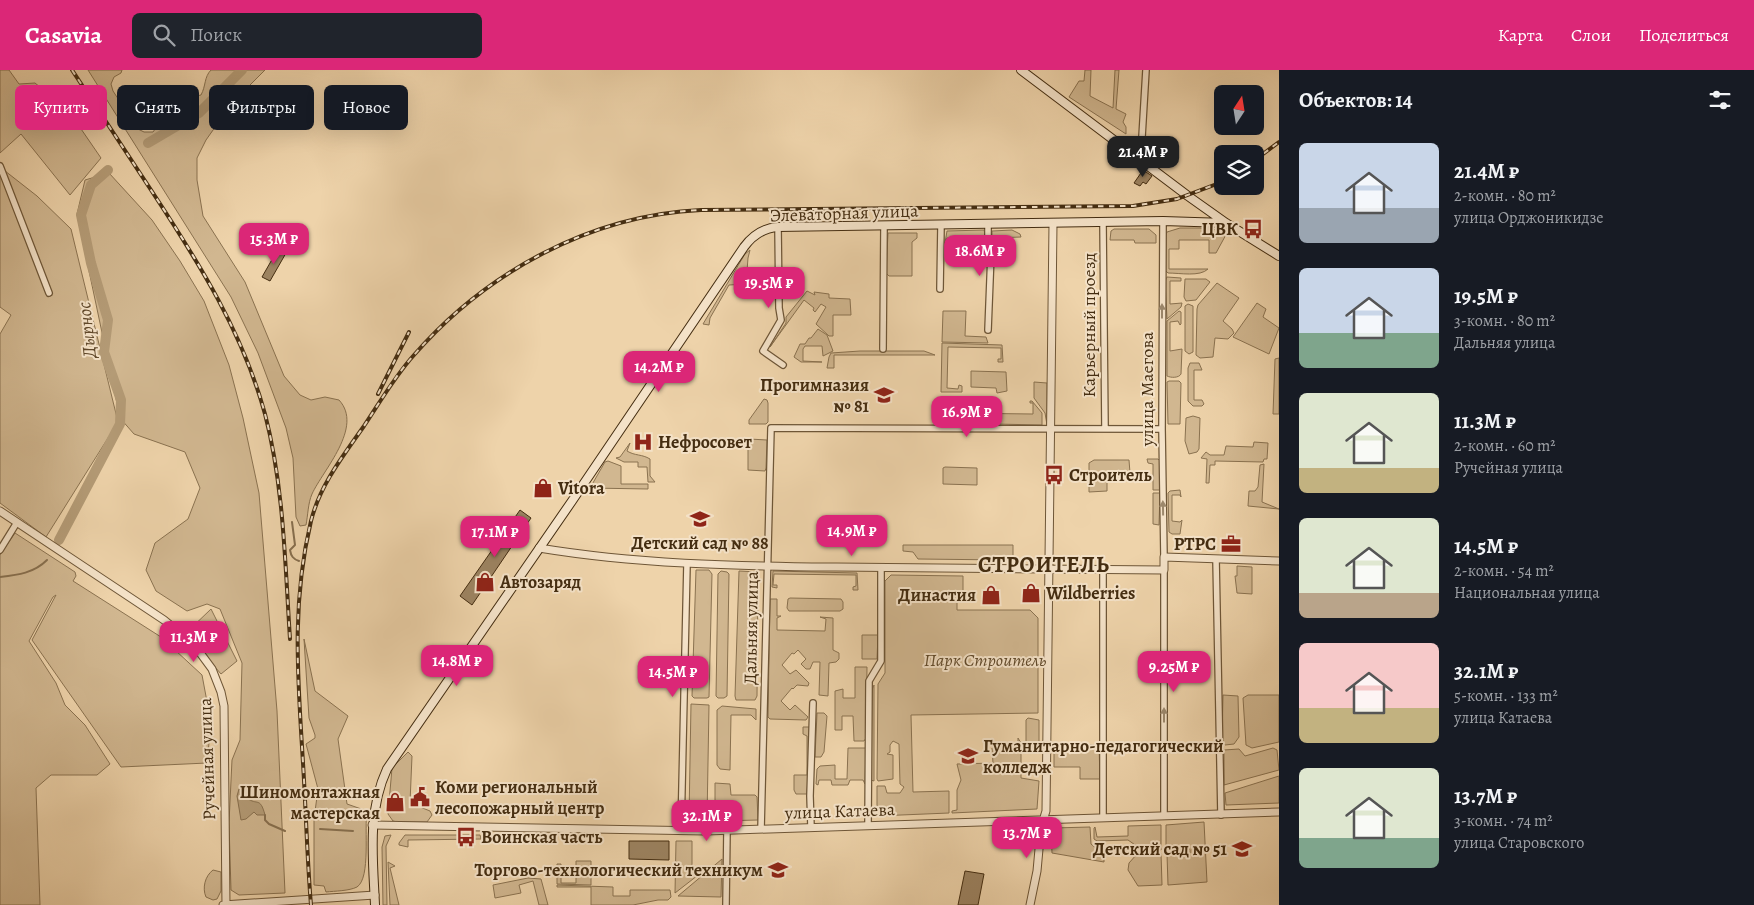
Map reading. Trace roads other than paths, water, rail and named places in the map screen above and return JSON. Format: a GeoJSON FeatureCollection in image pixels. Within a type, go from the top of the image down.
{"type":"FeatureCollection","features":[{"type":"Feature","properties":{"kind":"main road"},"geometry":{"type":"LineString","coordinates":[[1021,70],[1226,223],[1279,256]]}},
{"type":"Feature","properties":{"kind":"main road","name":"Элеваторная улица"},"geometry":{"type":"LineString","coordinates":[[376,905],[372,825],[378,791],[391,762],[744,247],[760,232],[778,227],[1163,221],[1226,223]]}},
{"type":"Feature","properties":{"kind":"street"},"geometry":{"type":"LineString","coordinates":[[1135,156],[1142,137],[1146,70]]}},
{"type":"Feature","properties":{"kind":"street"},"geometry":{"type":"LineString","coordinates":[[0,166],[49,293]]}},
{"type":"Feature","properties":{"kind":"street","name":"улица Маегова"},"geometry":{"type":"LineString","coordinates":[[1163,221],[1162,429],[1164,557]]}},
{"type":"Feature","properties":{"kind":"street","name":"Карьерный проезд"},"geometry":{"type":"LineString","coordinates":[[1103,223],[1105,428]]}},
{"type":"Feature","properties":{"kind":"street"},"geometry":{"type":"LineString","coordinates":[[1030,905],[1037,870],[1041,827],[1046,810],[1053,224]]}},
{"type":"Feature","properties":{"kind":"street"},"geometry":{"type":"LineString","coordinates":[[940,289],[941,225]]}},
{"type":"Feature","properties":{"kind":"street"},"geometry":{"type":"LineString","coordinates":[[988,225],[990,254],[988,330]]}},
{"type":"Feature","properties":{"kind":"street"},"geometry":{"type":"LineString","coordinates":[[883,349],[884,226]]}},
{"type":"Feature","properties":{"kind":"street"},"geometry":{"type":"LineString","coordinates":[[778,227],[779,308],[781,320],[764,351],[783,365]]}},
{"type":"Feature","properties":{"kind":"street","name":"Дальняя улица"},"geometry":{"type":"LineString","coordinates":[[761,829],[772,428],[1050,428]]}},
{"type":"Feature","properties":{"kind":"street"},"geometry":{"type":"LineString","coordinates":[[1050,428],[1162,429]]}},
{"type":"Feature","properties":{"kind":"street","name":"Ручейная улица"},"geometry":{"type":"LineString","coordinates":[[0,511],[16,524],[164,620],[198,650],[212,669],[224,706],[225,905]]}},
{"type":"Feature","properties":{"kind":"street"},"geometry":{"type":"LineString","coordinates":[[0,550],[16,524]]}},
{"type":"Feature","properties":{"kind":"street"},"geometry":{"type":"LineString","coordinates":[[539,548],[583,555],[687,564],[881,568],[1164,570]]}},
{"type":"Feature","properties":{"kind":"street"},"geometry":{"type":"LineString","coordinates":[[1164,816],[1164,557],[1279,561]]}},
{"type":"Feature","properties":{"kind":"street"},"geometry":{"type":"LineString","coordinates":[[1216,559],[1221,815]]}},
{"type":"Feature","properties":{"kind":"street"},"geometry":{"type":"LineString","coordinates":[[681,831],[687,564]]}},
{"type":"Feature","properties":{"kind":"street"},"geometry":{"type":"LineString","coordinates":[[868,826],[869,680],[881,662],[881,568]]}},
{"type":"Feature","properties":{"kind":"street"},"geometry":{"type":"LineString","coordinates":[[1102,570],[1104,818]]}},
{"type":"Feature","properties":{"kind":"street"},"geometry":{"type":"LineString","coordinates":[[811,827],[813,703]]}},
{"type":"Feature","properties":{"kind":"street","name":"улица Катаева"},"geometry":{"type":"LineString","coordinates":[[372,825],[681,831],[1279,812]]}},
{"type":"Feature","properties":{"kind":"street"},"geometry":{"type":"LineString","coordinates":[[726,905],[727,830]]}},
{"type":"Feature","properties":{"kind":"street"},"geometry":{"type":"LineString","coordinates":[[225,905],[375,895]]}},
{"type":"Feature","properties":{"kind":"waterway","name":"Дырнос"},"geometry":{"type":"LineString","coordinates":[[148,143],[199,113],[242,70]]}},
{"type":"Feature","properties":{"kind":"waterway","name":"Дырнос"},"geometry":{"type":"LineString","coordinates":[[59,540],[120,424],[121,400],[104,352],[108,320],[91,263],[81,215],[91,185],[108,170]]}},
{"type":"Feature","properties":{"kind":"waterway"},"geometry":{"type":"LineString","coordinates":[[292,522],[295,545],[290,550],[293,557],[299,561]]}},
{"type":"Feature","properties":{"kind":"waterway","name":"Дырнос"},"geometry":{"type":"LineString","coordinates":[[0,577],[31,571],[47,560]]}},
{"type":"Feature","properties":{"kind":"waterway"},"geometry":{"type":"LineString","coordinates":[[265,815],[265,820],[269,824],[285,831]]}},
{"type":"Feature","properties":{"kind":"waterway"},"geometry":{"type":"LineString","coordinates":[[320,829],[353,831]]}},
{"type":"Feature","properties":{"kind":"railway"},"geometry":{"type":"LineString","coordinates":[[72,70],[203,272],[245,355],[265,414],[276,469],[283,526],[290,639]]}},
{"type":"Feature","properties":{"kind":"railway"},"geometry":{"type":"LineString","coordinates":[[1264,153],[1279,142]]}},
{"type":"Feature","properties":{"kind":"railway"},"geometry":{"type":"LineString","coordinates":[[311,905],[298,672],[298,612],[305,552],[311,521],[320,495],[333,471],[400,372],[442,325],[474,298],[507,274],[543,253],[581,236],[620,223],[660,214],[701,210],[1133,206],[1177,199],[1214,185]]}},
{"type":"Feature","properties":{"kind":"railway"},"geometry":{"type":"LineString","coordinates":[[378,394],[409,332]]}},
{"type":"Feature","properties":{"kind":"place","name":"ЦВК"},"geometry":{"type":"Point","coordinates":[1253,229]}},
{"type":"Feature","properties":{"kind":"place","name":"Прогимназия № 81"},"geometry":{"type":"Point","coordinates":[884,395]}},
{"type":"Feature","properties":{"kind":"place","name":"Нефросовет"},"geometry":{"type":"Point","coordinates":[643,442]}},
{"type":"Feature","properties":{"kind":"place","name":"Строитель"},"geometry":{"type":"Point","coordinates":[1054,475]}},
{"type":"Feature","properties":{"kind":"place","name":"Vitora"},"geometry":{"type":"Point","coordinates":[543,488]}},
{"type":"Feature","properties":{"kind":"place","name":"Детский сад № 88"},"geometry":{"type":"Point","coordinates":[700,519]}},
{"type":"Feature","properties":{"kind":"place","name":"РТРС"},"geometry":{"type":"Point","coordinates":[1231,544]}},
{"type":"Feature","properties":{"kind":"place","name":"Автозаряд"},"geometry":{"type":"Point","coordinates":[485,582]}},
{"type":"Feature","properties":{"kind":"place","name":"Wildberries"},"geometry":{"type":"Point","coordinates":[1031,593]}},
{"type":"Feature","properties":{"kind":"place","name":"Династия"},"geometry":{"type":"Point","coordinates":[991,595]}},
{"type":"Feature","properties":{"kind":"place","name":"Гуманитарно-педагогический колледж"},"geometry":{"type":"Point","coordinates":[968,756]}},
{"type":"Feature","properties":{"kind":"place","name":"Коми региональный лесопожарный центр"},"geometry":{"type":"Point","coordinates":[420,797]}},
{"type":"Feature","properties":{"kind":"place","name":"Шиномонтажная мастерская"},"geometry":{"type":"Point","coordinates":[395,802]}},
{"type":"Feature","properties":{"kind":"place","name":"Воинская часть"},"geometry":{"type":"Point","coordinates":[466,837]}},
{"type":"Feature","properties":{"kind":"place","name":"Детский сад № 51"},"geometry":{"type":"Point","coordinates":[1242,849]}},
{"type":"Feature","properties":{"kind":"place","name":"Торгово-технологический техникум"},"geometry":{"type":"Point","coordinates":[778,870]}},
{"type":"Feature","properties":{"kind":"district","name":"СТРОИТЕЛЬ"},"geometry":{"type":"Point","coordinates":[1044,565]}},
{"type":"Feature","properties":{"kind":"park label","name":"Парк Строитель"},"geometry":{"type":"Point","coordinates":[985,660]}}]}
